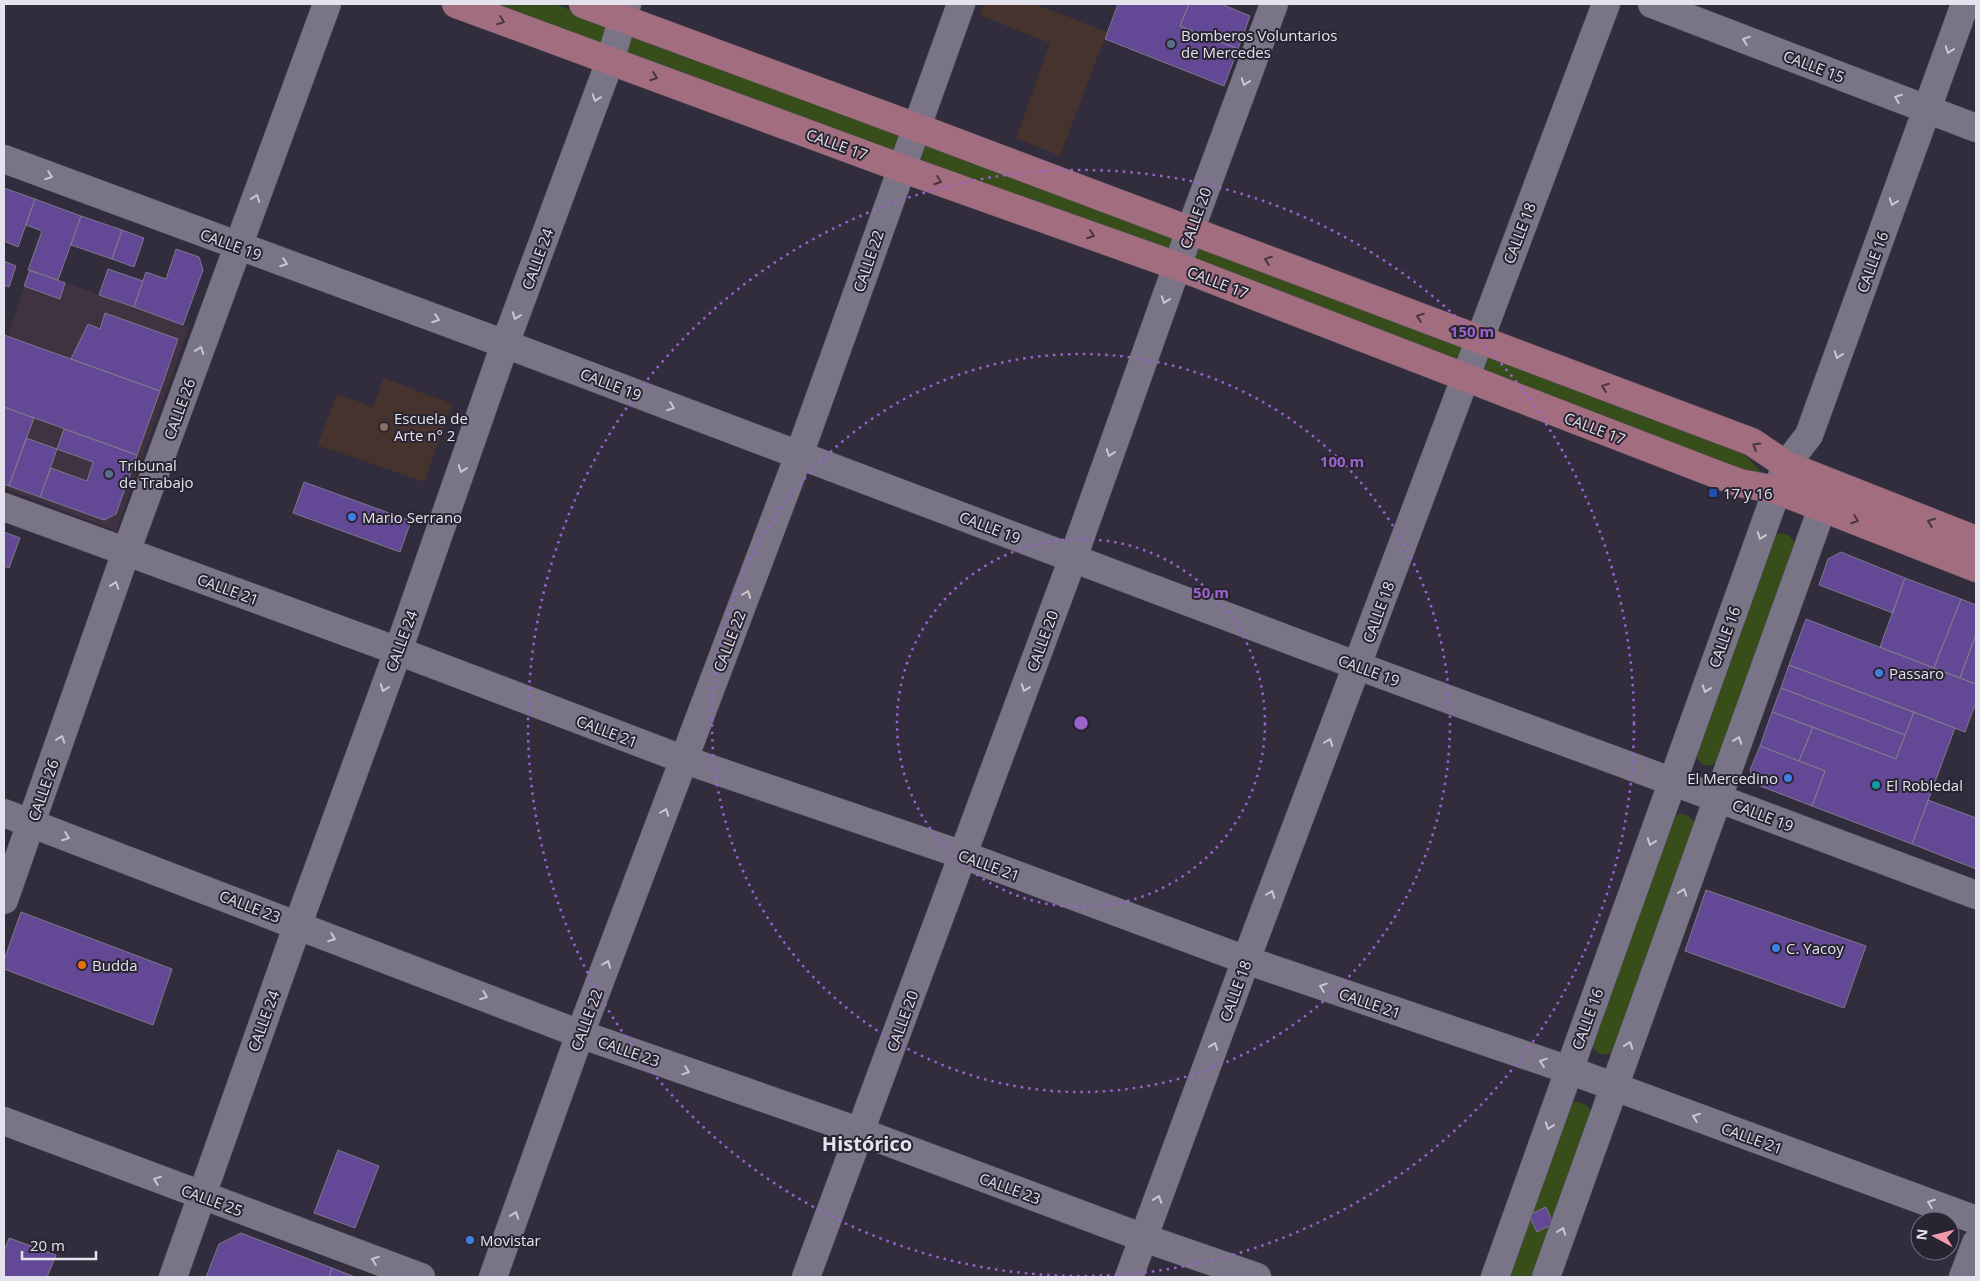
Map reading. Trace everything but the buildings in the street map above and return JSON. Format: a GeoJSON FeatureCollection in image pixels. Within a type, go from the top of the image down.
{"type":"FeatureCollection","features":[{"type":"Feature","properties":{"kind":"main road","name":"CALLE 17"},"geometry":{"type":"LineString","coordinates":[[456,4],[901,168],[1177,266],[1740,483],[1781,478],[1826,495],[1976,540]]}},
{"type":"Feature","properties":{"kind":"main road","name":"CALLE 17"},"geometry":{"type":"LineString","coordinates":[[583,4],[625,11],[916,127],[1752,442],[1781,478]]}},
{"type":"Feature","properties":{"kind":"main road","name":"CALLE 17"},"geometry":{"type":"LineString","coordinates":[[1826,495],[1976,568]]}},
{"type":"Feature","properties":{"kind":"street","name":"CALLE 26"},"geometry":{"type":"LineString","coordinates":[[4,900],[126,552],[327,4]]}},
{"type":"Feature","properties":{"kind":"street","name":"CALLE 22"},"geometry":{"type":"LineString","coordinates":[[493,1277],[580,1034],[800,455],[961,4]]}},
{"type":"Feature","properties":{"kind":"street","name":"CALLE 20"},"geometry":{"type":"LineString","coordinates":[[806,1277],[1073,558],[1190,230],[1274,4]]}},
{"type":"Feature","properties":{"kind":"street","name":"CALLE 18"},"geometry":{"type":"LineString","coordinates":[[1129,1277],[1464,378],[1606,4]]}},
{"type":"Feature","properties":{"kind":"street","name":"CALLE 15"},"geometry":{"type":"LineString","coordinates":[[1652,4],[1976,128]]}},
{"type":"Feature","properties":{"kind":"street","name":"CALLE 16"},"geometry":{"type":"LineString","coordinates":[[1495,1277],[1781,478],[1809,435],[1965,4]]}},
{"type":"Feature","properties":{"kind":"street","name":"CALLE 24"},"geometry":{"type":"LineString","coordinates":[[173,1277],[298,924],[398,652],[505,344],[610,61],[625,11]]}},
{"type":"Feature","properties":{"kind":"street","name":"CALLE 19"},"geometry":{"type":"LineString","coordinates":[[4,159],[505,344],[1358,666],[1976,895]]}},
{"type":"Feature","properties":{"kind":"street"},"geometry":{"type":"LineString","coordinates":[[1546,1277],[1826,495]]}},
{"type":"Feature","properties":{"kind":"street","name":"CALLE 21"},"geometry":{"type":"LineString","coordinates":[[4,507],[684,760],[963,855],[1246,960],[1569,1070],[1976,1220]]}},
{"type":"Feature","properties":{"kind":"street","name":"CALLE 23"},"geometry":{"type":"LineString","coordinates":[[4,813],[298,924],[580,1034],[860,1132],[1144,1238],[1257,1277]]}},
{"type":"Feature","properties":{"kind":"street","name":"CALLE 25"},"geometry":{"type":"LineString","coordinates":[[4,1122],[421,1277]]}},
{"type":"Feature","properties":{"kind":"street"},"geometry":{"type":"LineString","coordinates":[[1963,1277],[1976,1244]]}},
{"type":"Feature","properties":{"kind":"shaded area"},"geometry":{"type":"Polygon","coordinates":[[[984,4],[1035,4],[1107,32],[1060,156],[1016,138],[1050,43],[980,15],[984,4]]]}},
{"type":"Feature","properties":{"kind":"shaded area"},"geometry":{"type":"Polygon","coordinates":[[[30,270],[189,327],[116,531],[4,488],[4,335],[8,337],[30,270]]]}},
{"type":"Feature","properties":{"kind":"shaded area","name":"Escuela de Arte n° 2"},"geometry":{"type":"Polygon","coordinates":[[[384,378],[452,404],[424,482],[318,445],[337,394],[373,407],[384,378]]]}},
{"type":"Feature","properties":{"kind":"green space"},"geometry":{"type":"Polygon","coordinates":[[[456,4],[554,4],[1739,449],[1765,476],[1732,470],[456,4]]]}},
{"type":"Feature","properties":{"kind":"green space"},"geometry":{"type":"Polygon","coordinates":[[[1780,533],[1789,536],[1795,544],[1716,763],[1704,765],[1695,755],[1774,536],[1780,533]]]}},
{"type":"Feature","properties":{"kind":"green space"},"geometry":{"type":"Polygon","coordinates":[[[1680,814],[1689,816],[1695,824],[1613,1052],[1601,1054],[1592,1045],[1673,817],[1680,814]]]}},
{"type":"Feature","properties":{"kind":"green space"},"geometry":{"type":"Polygon","coordinates":[[[1576,1102],[1585,1105],[1591,1112],[1534,1277],[1506,1277],[1570,1105],[1576,1102]]]}},
{"type":"Feature","properties":{"kind":"place","name":"Bomberos Voluntarios de Mercedes"},"geometry":{"type":"Point","coordinates":[1171,44]}},
{"type":"Feature","properties":{"kind":"place","name":"Escuela de Arte n° 2"},"geometry":{"type":"Point","coordinates":[384,427]}},
{"type":"Feature","properties":{"kind":"place","name":"Tribunal de Trabajo"},"geometry":{"type":"Point","coordinates":[109,474]}},
{"type":"Feature","properties":{"kind":"place","name":"17 y 16"},"geometry":{"type":"Point","coordinates":[1713,493]}},
{"type":"Feature","properties":{"kind":"place","name":"Mario Serrano"},"geometry":{"type":"Point","coordinates":[352,517]}},
{"type":"Feature","properties":{"kind":"place","name":"Passaro"},"geometry":{"type":"Point","coordinates":[1879,673]}},
{"type":"Feature","properties":{"kind":"place","name":"El Mercedino"},"geometry":{"type":"Point","coordinates":[1788,778]}},
{"type":"Feature","properties":{"kind":"place","name":"El Robledal"},"geometry":{"type":"Point","coordinates":[1876,785]}},
{"type":"Feature","properties":{"kind":"place","name":"C. Yacoy"},"geometry":{"type":"Point","coordinates":[1776,948]}},
{"type":"Feature","properties":{"kind":"place","name":"Budda"},"geometry":{"type":"Point","coordinates":[82,965]}},
{"type":"Feature","properties":{"kind":"place","name":"Movistar"},"geometry":{"type":"Point","coordinates":[470,1240]}},
{"type":"Feature","properties":{"kind":"district","name":"Histórico"},"geometry":{"type":"Point","coordinates":[867,1143]}}]}
